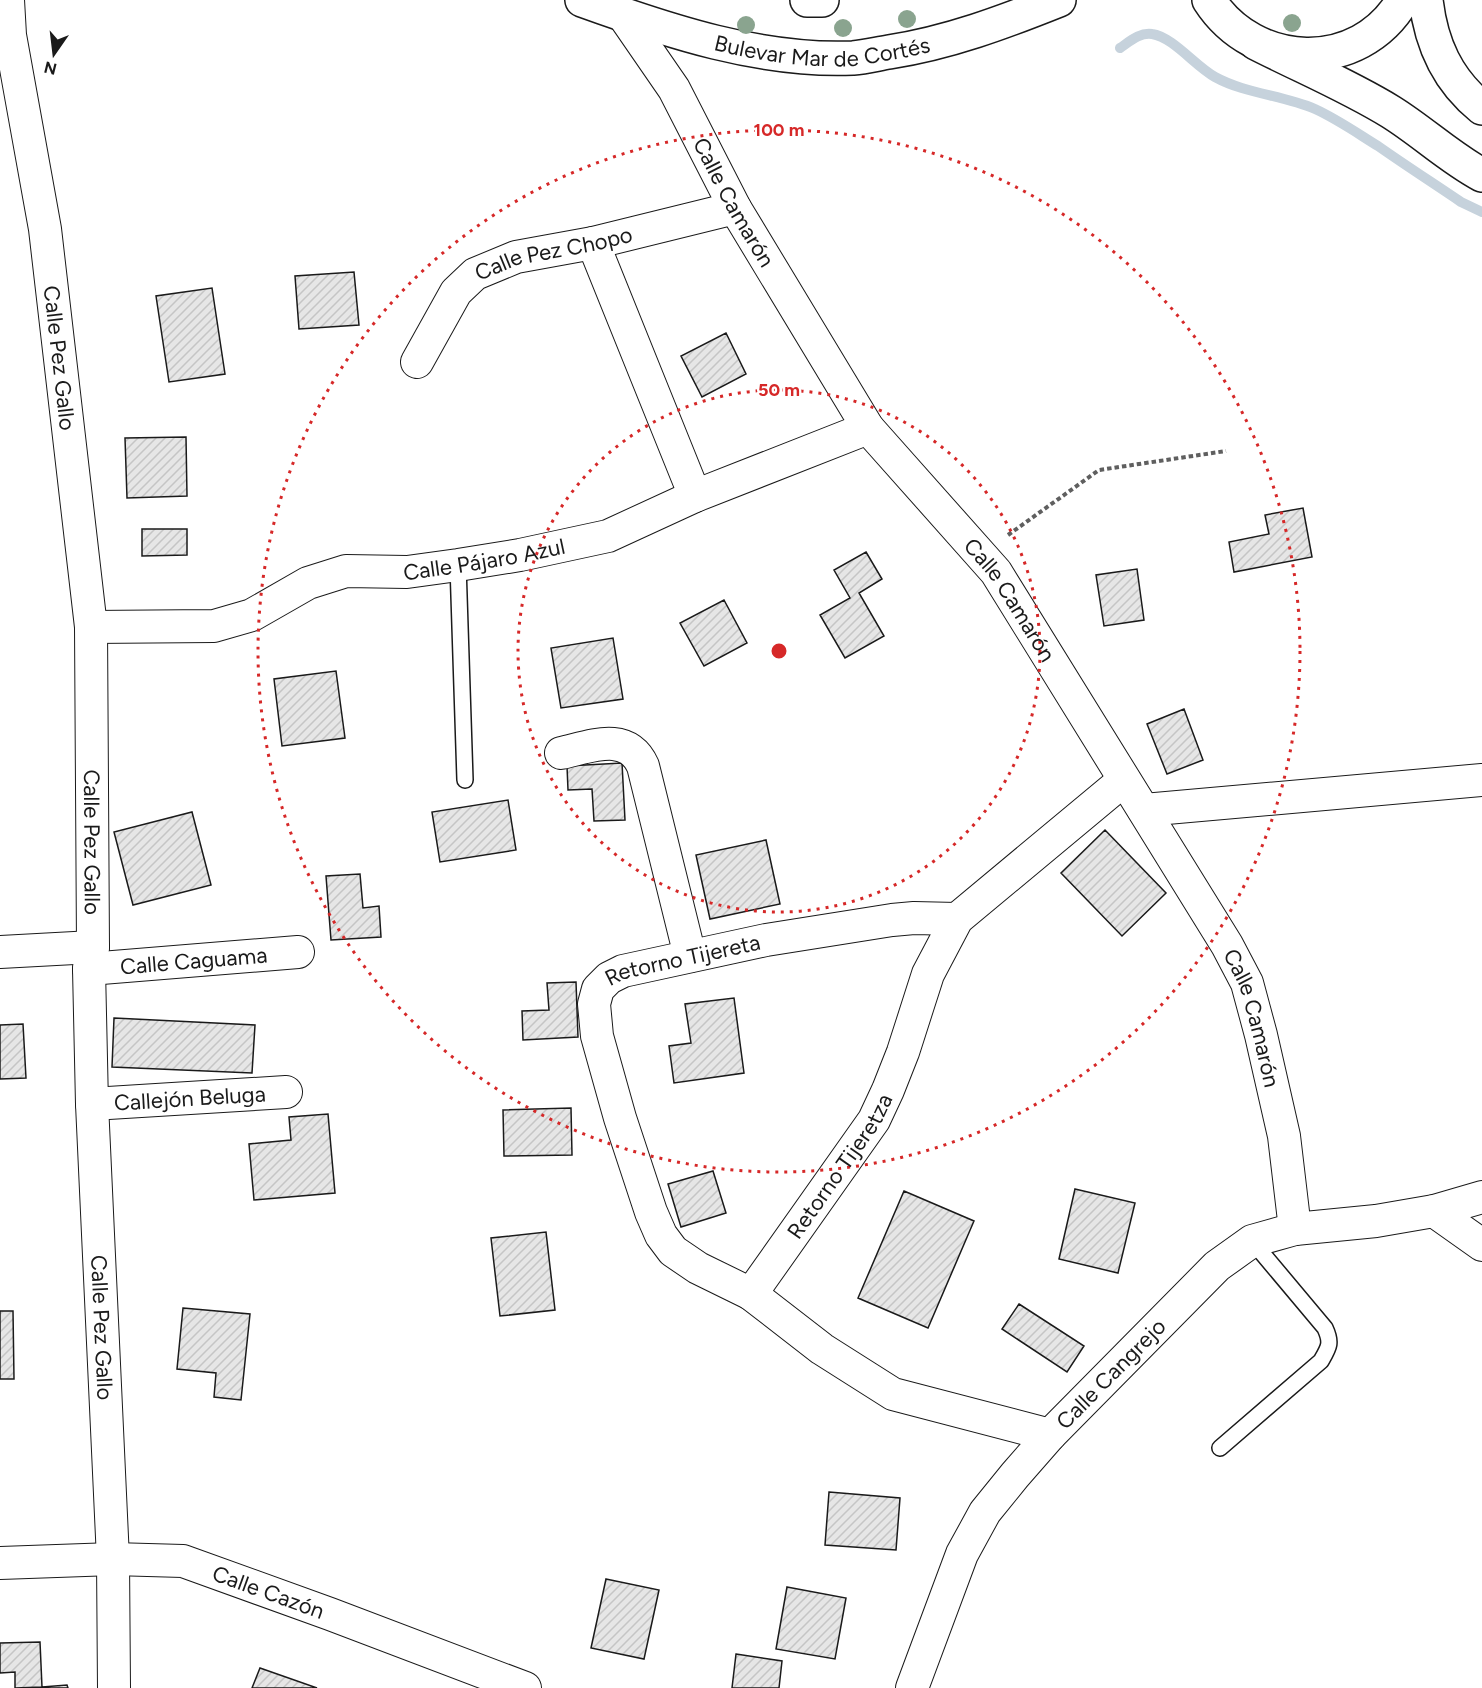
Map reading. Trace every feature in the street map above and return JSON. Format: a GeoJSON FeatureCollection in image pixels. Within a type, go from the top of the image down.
{"type":"FeatureCollection","features":[{"type":"Feature","properties":{"kind":"street","name":"Calle Pez Gallo"},"geometry":{"type":"LineString","coordinates":[[8,0],[10,35],[45,229],[91,627],[92,1104],[113,1559],[114,1688]]}},
{"type":"Feature","properties":{"kind":"street","name":"Bulevar Mar de Cortés"},"geometry":{"type":"LineString","coordinates":[[582,0],[623,15],[706,39],[803,58],[855,58],[902,50],[950,39],[1059,0]]}},
{"type":"Feature","properties":{"kind":"street","name":"Bulevar Mar de Cortés"},"geometry":{"type":"LineString","coordinates":[[807,0],[822,0]]}},
{"type":"Feature","properties":{"kind":"street"},"geometry":{"type":"LineString","coordinates":[[1256,43],[1291,54],[1318,54],[1344,48],[1376,30],[1403,0]]}},
{"type":"Feature","properties":{"kind":"street"},"geometry":{"type":"LineString","coordinates":[[1426,0],[1436,45],[1444,64],[1455,82],[1482,108]]}},
{"type":"Feature","properties":{"kind":"street"},"geometry":{"type":"LineString","coordinates":[[1211,5],[1242,36],[1375,103],[1482,175]]}},
{"type":"Feature","properties":{"kind":"street","name":"Calle Camarón"},"geometry":{"type":"LineString","coordinates":[[623,15],[674,89],[735,208],[868,428],[996,572],[1227,945],[1247,984],[1284,1136],[1295,1229]]}},
{"type":"Feature","properties":{"kind":"street","name":"Calle Pez Chopo"},"geometry":{"type":"LineString","coordinates":[[417,362],[456,292],[476,274],[516,257],[593,243],[735,208]]}},
{"type":"Feature","properties":{"kind":"street"},"geometry":{"type":"LineString","coordinates":[[593,243],[695,496]]}},
{"type":"Feature","properties":{"kind":"street","name":"Calle Pájaro Azul"},"geometry":{"type":"LineString","coordinates":[[91,627],[214,626],[252,615],[308,583],[346,571],[407,572],[520,555],[608,536],[695,496],[868,428]]}},
{"type":"Feature","properties":{"kind":"street"},"geometry":{"type":"LineString","coordinates":[[561,753],[604,744],[623,745],[638,755],[644,766],[690,956]]}},
{"type":"Feature","properties":{"kind":"street","name":"Retorno Tijeretza"},"geometry":{"type":"LineString","coordinates":[[752,1294],[874,1120],[903,1052],[928,974],[957,920],[1124,780]]}},
{"type":"Feature","properties":{"kind":"street"},"geometry":{"type":"LineString","coordinates":[[1144,810],[1482,780]]}},
{"type":"Feature","properties":{"kind":"street","name":"Retorno Tijereta"},"geometry":{"type":"LineString","coordinates":[[752,1294],[698,1268],[674,1251],[662,1235],[651,1212],[620,1118],[597,1036],[594,1005],[598,990],[609,978],[623,971],[766,940],[892,920],[914,918],[957,920]]}},
{"type":"Feature","properties":{"kind":"street","name":"Calle Caguama"},"geometry":{"type":"LineString","coordinates":[[0,952],[91,958],[298,952]]}},
{"type":"Feature","properties":{"kind":"street","name":"Callejón Beluga"},"geometry":{"type":"LineString","coordinates":[[92,1104],[286,1092]]}},
{"type":"Feature","properties":{"kind":"street","name":"Calle Cangrejo"},"geometry":{"type":"LineString","coordinates":[[912,1688],[962,1554],[985,1512],[1050,1435],[1216,1266],[1252,1241],[1295,1229],[1376,1221],[1434,1211],[1482,1197]]}},
{"type":"Feature","properties":{"kind":"street"},"geometry":{"type":"LineString","coordinates":[[1434,1211],[1482,1245]]}},
{"type":"Feature","properties":{"kind":"street"},"geometry":{"type":"LineString","coordinates":[[752,1294],[822,1349],[893,1394],[1050,1435]]}},
{"type":"Feature","properties":{"kind":"street","name":"Calle Cazón"},"geometry":{"type":"LineString","coordinates":[[0,1563],[113,1559],[183,1561],[525,1688]]}},
{"type":"Feature","properties":{"kind":"lane"},"geometry":{"type":"LineString","coordinates":[[458,565],[465,780]]}},
{"type":"Feature","properties":{"kind":"lane"},"geometry":{"type":"LineString","coordinates":[[1220,1448],[1322,1361],[1330,1338],[1325,1328],[1252,1241]]}},
{"type":"Feature","properties":{"kind":"path"},"geometry":{"type":"LineString","coordinates":[[981,555],[1099,470],[1226,451]]}},
{"type":"Feature","properties":{"kind":"building"},"geometry":{"type":"Polygon","coordinates":[[[354,272],[359,325],[299,329],[295,276],[354,272]]]}},
{"type":"Feature","properties":{"kind":"building"},"geometry":{"type":"Polygon","coordinates":[[[212,288],[225,374],[169,382],[156,296],[212,288]]]}},
{"type":"Feature","properties":{"kind":"building"},"geometry":{"type":"Polygon","coordinates":[[[726,333],[746,374],[702,397],[681,356],[726,333]]]}},
{"type":"Feature","properties":{"kind":"building"},"geometry":{"type":"Polygon","coordinates":[[[186,437],[187,496],[127,498],[125,438],[186,437]]]}},
{"type":"Feature","properties":{"kind":"building"},"geometry":{"type":"Polygon","coordinates":[[[1303,508],[1312,557],[1234,572],[1229,542],[1269,534],[1265,515],[1303,508]]]}},
{"type":"Feature","properties":{"kind":"building"},"geometry":{"type":"Polygon","coordinates":[[[142,529],[187,529],[187,555],[142,556],[142,529]]]}},
{"type":"Feature","properties":{"kind":"building"},"geometry":{"type":"Polygon","coordinates":[[[866,552],[882,579],[859,593],[884,636],[845,658],[820,615],[850,598],[834,570],[866,552]]]}},
{"type":"Feature","properties":{"kind":"building"},"geometry":{"type":"Polygon","coordinates":[[[1137,569],[1144,620],[1104,626],[1096,575],[1137,569]]]}},
{"type":"Feature","properties":{"kind":"building"},"geometry":{"type":"Polygon","coordinates":[[[724,600],[747,643],[704,666],[680,623],[724,600]]]}},
{"type":"Feature","properties":{"kind":"building"},"geometry":{"type":"Polygon","coordinates":[[[613,638],[623,699],[561,708],[551,648],[613,638]]]}},
{"type":"Feature","properties":{"kind":"building"},"geometry":{"type":"Polygon","coordinates":[[[336,671],[345,738],[282,746],[274,679],[336,671]]]}},
{"type":"Feature","properties":{"kind":"building"},"geometry":{"type":"Polygon","coordinates":[[[1184,709],[1203,760],[1167,774],[1147,724],[1184,709]]]}},
{"type":"Feature","properties":{"kind":"building"},"geometry":{"type":"Polygon","coordinates":[[[622,763],[625,820],[594,821],[592,789],[568,790],[567,766],[622,763]]]}},
{"type":"Feature","properties":{"kind":"building"},"geometry":{"type":"Polygon","coordinates":[[[508,800],[516,850],[440,862],[432,812],[508,800]]]}},
{"type":"Feature","properties":{"kind":"building"},"geometry":{"type":"Polygon","coordinates":[[[192,812],[211,885],[133,905],[114,832],[192,812]]]}},
{"type":"Feature","properties":{"kind":"building"},"geometry":{"type":"Polygon","coordinates":[[[1105,830],[1166,893],[1122,936],[1061,873],[1105,830]]]}},
{"type":"Feature","properties":{"kind":"building"},"geometry":{"type":"Polygon","coordinates":[[[766,840],[780,904],[710,919],[696,855],[766,840]]]}},
{"type":"Feature","properties":{"kind":"building"},"geometry":{"type":"Polygon","coordinates":[[[360,874],[363,908],[379,906],[381,937],[331,940],[326,876],[360,874]]]}},
{"type":"Feature","properties":{"kind":"building"},"geometry":{"type":"Polygon","coordinates":[[[576,982],[578,1037],[523,1040],[522,1011],[549,1010],[547,983],[576,982]]]}},
{"type":"Feature","properties":{"kind":"building"},"geometry":{"type":"Polygon","coordinates":[[[734,998],[744,1073],[674,1083],[669,1046],[691,1043],[685,1004],[734,998]]]}},
{"type":"Feature","properties":{"kind":"building"},"geometry":{"type":"Polygon","coordinates":[[[114,1018],[255,1025],[252,1073],[112,1067],[114,1018]]]}},
{"type":"Feature","properties":{"kind":"building"},"geometry":{"type":"Polygon","coordinates":[[[23,1024],[26,1078],[0,1079],[0,1025],[23,1024]]]}},
{"type":"Feature","properties":{"kind":"building"},"geometry":{"type":"Polygon","coordinates":[[[571,1108],[572,1155],[504,1156],[503,1110],[571,1108]]]}},
{"type":"Feature","properties":{"kind":"building"},"geometry":{"type":"Polygon","coordinates":[[[328,1114],[335,1193],[254,1200],[249,1144],[291,1140],[289,1117],[328,1114]]]}},
{"type":"Feature","properties":{"kind":"building"},"geometry":{"type":"Polygon","coordinates":[[[713,1171],[726,1213],[681,1227],[668,1184],[713,1171]]]}},
{"type":"Feature","properties":{"kind":"building"},"geometry":{"type":"Polygon","coordinates":[[[1075,1189],[1135,1203],[1118,1273],[1059,1259],[1075,1189]]]}},
{"type":"Feature","properties":{"kind":"building"},"geometry":{"type":"Polygon","coordinates":[[[904,1191],[974,1221],[928,1328],[858,1298],[904,1191]]]}},
{"type":"Feature","properties":{"kind":"building"},"geometry":{"type":"Polygon","coordinates":[[[546,1232],[555,1310],[500,1316],[491,1238],[546,1232]]]}},
{"type":"Feature","properties":{"kind":"building"},"geometry":{"type":"Polygon","coordinates":[[[1019,1304],[1084,1346],[1067,1372],[1002,1329],[1019,1304]]]}},
{"type":"Feature","properties":{"kind":"building"},"geometry":{"type":"Polygon","coordinates":[[[183,1308],[250,1314],[241,1400],[214,1397],[216,1373],[177,1369],[183,1308]]]}},
{"type":"Feature","properties":{"kind":"building"},"geometry":{"type":"Polygon","coordinates":[[[0,1311],[13,1311],[14,1379],[0,1379],[0,1311]]]}},
{"type":"Feature","properties":{"kind":"building"},"geometry":{"type":"Polygon","coordinates":[[[829,1492],[900,1498],[896,1550],[825,1545],[829,1492]]]}},
{"type":"Feature","properties":{"kind":"building"},"geometry":{"type":"Polygon","coordinates":[[[606,1579],[659,1590],[644,1659],[591,1648],[606,1579]]]}},
{"type":"Feature","properties":{"kind":"building"},"geometry":{"type":"Polygon","coordinates":[[[787,1587],[846,1598],[835,1659],[776,1649],[787,1587]]]}},
{"type":"Feature","properties":{"kind":"building"},"geometry":{"type":"Polygon","coordinates":[[[40,1642],[42,1687],[15,1688],[15,1672],[0,1673],[0,1643],[40,1642]]]}},
{"type":"Feature","properties":{"kind":"building"},"geometry":{"type":"Polygon","coordinates":[[[736,1654],[782,1661],[779,1688],[732,1688],[736,1654]]]}},
{"type":"Feature","properties":{"kind":"building"},"geometry":{"type":"Polygon","coordinates":[[[260,1668],[317,1688],[252,1688],[260,1668]]]}},
{"type":"Feature","properties":{"kind":"building"},"geometry":{"type":"Polygon","coordinates":[[[67,1685],[68,1688],[36,1688],[42,1687],[67,1685]]]}},
{"type":"Feature","properties":{"kind":"waterway"},"geometry":{"type":"LineString","coordinates":[[1120,48],[1143,34],[1160,36],[1207,72],[1227,83],[1303,104],[1331,117],[1461,202],[1482,212]]}}]}
